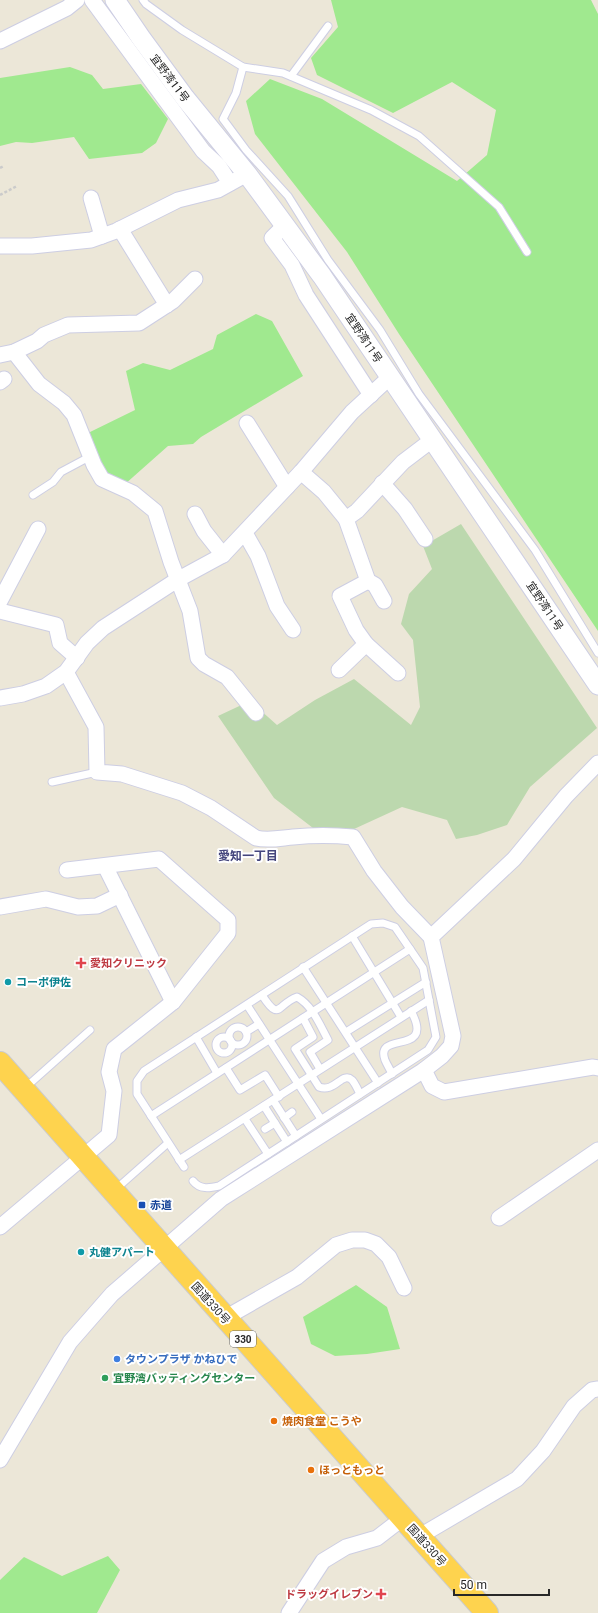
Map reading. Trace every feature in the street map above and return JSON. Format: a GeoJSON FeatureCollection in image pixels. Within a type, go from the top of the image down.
{"type":"FeatureCollection","features":[{"type":"Feature","properties":{"kind":"highway","name":"国道330号"},"geometry":{"type":"LineString","coordinates":[[0,1063],[487,1613]]}},
{"type":"Feature","properties":{"kind":"street"},"geometry":{"type":"LineString","coordinates":[[0,41],[67,8],[77,0]]}},
{"type":"Feature","properties":{"kind":"street"},"geometry":{"type":"LineString","coordinates":[[92,0],[203,150],[218,166],[230,183]]}},
{"type":"Feature","properties":{"kind":"street","name":"宜野湾11号"},"geometry":{"type":"LineString","coordinates":[[115,0],[185,98],[247,174],[322,276],[598,685]]}},
{"type":"Feature","properties":{"kind":"street"},"geometry":{"type":"LineString","coordinates":[[0,246],[40,246],[91,240],[120,229],[178,200],[218,190],[247,174]]}},
{"type":"Feature","properties":{"kind":"street"},"geometry":{"type":"LineString","coordinates":[[91,198],[102,236]]}},
{"type":"Feature","properties":{"kind":"street"},"geometry":{"type":"LineString","coordinates":[[285,225],[272,238],[292,264],[306,295],[371,395]]}},
{"type":"Feature","properties":{"kind":"street"},"geometry":{"type":"LineString","coordinates":[[120,229],[168,305]]}},
{"type":"Feature","properties":{"kind":"street"},"geometry":{"type":"LineString","coordinates":[[306,295],[322,276]]}},
{"type":"Feature","properties":{"kind":"street"},"geometry":{"type":"LineString","coordinates":[[195,279],[168,305],[139,323],[68,325],[44,335],[37,341],[7,353],[39,384],[64,403],[74,415],[102,479],[133,493],[154,511],[190,611],[198,658],[204,664],[228,677],[256,713]]}},
{"type":"Feature","properties":{"kind":"street"},"geometry":{"type":"LineString","coordinates":[[0,698],[23,694],[46,686],[66,672],[87,643],[103,628],[178,580],[223,555],[301,472],[352,412],[390,377]]}},
{"type":"Feature","properties":{"kind":"street"},"geometry":{"type":"LineString","coordinates":[[246,423],[287,487]]}},
{"type":"Feature","properties":{"kind":"street"},"geometry":{"type":"LineString","coordinates":[[346,519],[357,511],[403,462],[432,440]]}},
{"type":"Feature","properties":{"kind":"street"},"geometry":{"type":"LineString","coordinates":[[301,472],[324,492],[346,519],[368,581],[375,585],[384,601]]}},
{"type":"Feature","properties":{"kind":"street"},"geometry":{"type":"LineString","coordinates":[[382,483],[405,509],[425,539]]}},
{"type":"Feature","properties":{"kind":"street"},"geometry":{"type":"LineString","coordinates":[[195,514],[204,531],[223,555]]}},
{"type":"Feature","properties":{"kind":"street"},"geometry":{"type":"LineString","coordinates":[[0,601],[38,529]]}},
{"type":"Feature","properties":{"kind":"street"},"geometry":{"type":"LineString","coordinates":[[244,533],[258,556],[277,606],[294,630]]}},
{"type":"Feature","properties":{"kind":"street"},"geometry":{"type":"LineString","coordinates":[[368,581],[340,596],[356,630],[366,644],[398,673]]}},
{"type":"Feature","properties":{"kind":"street"},"geometry":{"type":"LineString","coordinates":[[0,611],[56,625],[60,643],[77,658]]}},
{"type":"Feature","properties":{"kind":"street"},"geometry":{"type":"LineString","coordinates":[[340,670],[366,644]]}},
{"type":"Feature","properties":{"kind":"street"},"geometry":{"type":"LineString","coordinates":[[0,1460],[70,1342],[112,1294],[221,1199],[424,1070],[442,1056],[451,1046],[453,1036],[431,937],[402,907],[374,871],[353,837],[333,835],[264,840],[256,838],[211,808],[182,793],[122,774],[97,772],[96,727],[66,672]]}},
{"type":"Feature","properties":{"kind":"street"},"geometry":{"type":"LineString","coordinates":[[431,937],[514,859],[566,796],[598,763]]}},
{"type":"Feature","properties":{"kind":"street"},"geometry":{"type":"LineString","coordinates":[[0,1227],[109,1135],[114,1091],[110,1072],[114,1048],[173,1002],[228,933],[228,920],[159,859],[67,870]]}},
{"type":"Feature","properties":{"kind":"street"},"geometry":{"type":"LineString","coordinates":[[105,866],[173,1002]]}},
{"type":"Feature","properties":{"kind":"street"},"geometry":{"type":"LineString","coordinates":[[0,907],[46,899],[78,907],[97,906],[120,895]]}},
{"type":"Feature","properties":{"kind":"street"},"geometry":{"type":"LineString","coordinates":[[424,1070],[432,1086],[444,1092],[593,1067],[598,1068]]}},
{"type":"Feature","properties":{"kind":"street"},"geometry":{"type":"LineString","coordinates":[[499,1218],[598,1150]]}},
{"type":"Feature","properties":{"kind":"street"},"geometry":{"type":"LineString","coordinates":[[225,1318],[297,1277],[336,1245],[352,1240],[365,1240],[376,1244],[389,1257],[404,1288]]}},
{"type":"Feature","properties":{"kind":"street"},"geometry":{"type":"LineString","coordinates":[[420,1536],[517,1479],[543,1451],[574,1406],[592,1390],[598,1389]]}},
{"type":"Feature","properties":{"kind":"street"},"geometry":{"type":"LineString","coordinates":[[289,1613],[323,1561],[346,1547],[377,1538],[403,1518]]}},
{"type":"Feature","properties":{"kind":"lane"},"geometry":{"type":"LineString","coordinates":[[143,0],[146,4],[182,30],[243,67],[283,73],[291,76],[371,110],[419,136],[499,207],[527,252]]}},
{"type":"Feature","properties":{"kind":"lane"},"geometry":{"type":"LineString","coordinates":[[291,76],[328,26]]}},
{"type":"Feature","properties":{"kind":"lane"},"geometry":{"type":"LineString","coordinates":[[243,67],[236,93],[222,119],[246,150],[288,196],[328,260],[380,330],[419,394],[534,550],[598,653]]}},
{"type":"Feature","properties":{"kind":"lane"},"geometry":{"type":"LineString","coordinates":[[33,495],[53,482],[61,472],[91,456]]}},
{"type":"Feature","properties":{"kind":"lane"},"geometry":{"type":"LineString","coordinates":[[52,782],[97,772]]}},
{"type":"Feature","properties":{"kind":"lane"},"geometry":{"type":"LineString","coordinates":[[184,1167],[137,1094],[137,1081],[144,1071],[371,924],[383,923],[395,927],[423,968],[436,1037],[428,1050],[219,1186],[208,1188],[196,1184],[193,1181]]}},
{"type":"Feature","properties":{"kind":"lane"},"geometry":{"type":"LineString","coordinates":[[352,936],[401,1017]]}},
{"type":"Feature","properties":{"kind":"lane"},"geometry":{"type":"LineString","coordinates":[[151,1116],[326,1002],[410,950]]}},
{"type":"Feature","properties":{"kind":"lane"},"geometry":{"type":"LineString","coordinates":[[303,967],[378,1083]]}},
{"type":"Feature","properties":{"kind":"lane"},"geometry":{"type":"LineString","coordinates":[[346,1032],[426,982]]}},
{"type":"Feature","properties":{"kind":"lane"},"geometry":{"type":"LineString","coordinates":[[262,995],[270,1008],[276,1010],[282,1009],[290,1000],[297,997],[304,1001],[328,1040],[310,1052],[320,1069]]}},
{"type":"Feature","properties":{"kind":"lane"},"geometry":{"type":"LineString","coordinates":[[179,1160],[429,1000]]}},
{"type":"Feature","properties":{"kind":"lane"},"geometry":{"type":"LineString","coordinates":[[247,1005],[321,1119]]}},
{"type":"Feature","properties":{"kind":"lane"},"geometry":{"type":"LineString","coordinates":[[392,1074],[384,1058],[385,1050],[389,1044],[408,1041],[415,1036],[418,1027],[411,1011]]}},
{"type":"Feature","properties":{"kind":"lane"},"geometry":{"type":"LineString","coordinates":[[303,1018],[313,1037],[295,1050],[319,1087],[325,1089],[331,1088],[342,1079],[348,1078],[352,1080],[360,1094]]}},
{"type":"Feature","properties":{"kind":"lane"},"geometry":{"type":"LineString","coordinates":[[246,1032],[259,1024]]}},
{"type":"Feature","properties":{"kind":"lane"},"geometry":{"type":"LineString","coordinates":[[217,1050],[221,1053],[229,1052],[232,1047],[230,1036],[234,1028],[240,1028],[246,1032]]}},
{"type":"Feature","properties":{"kind":"lane"},"geometry":{"type":"LineString","coordinates":[[24,1090],[90,1030]]}},
{"type":"Feature","properties":{"kind":"lane"},"geometry":{"type":"LineString","coordinates":[[217,1050],[216,1045],[220,1038],[228,1038],[236,1045],[242,1044],[247,1037],[246,1032]]}},
{"type":"Feature","properties":{"kind":"lane"},"geometry":{"type":"LineString","coordinates":[[196,1037],[217,1073]]}},
{"type":"Feature","properties":{"kind":"lane"},"geometry":{"type":"LineString","coordinates":[[207,1056],[217,1050]]}},
{"type":"Feature","properties":{"kind":"lane"},"geometry":{"type":"LineString","coordinates":[[226,1068],[240,1090],[265,1076],[284,1118],[296,1136]]}},
{"type":"Feature","properties":{"kind":"lane"},"geometry":{"type":"LineString","coordinates":[[264,1106],[287,1142]]}},
{"type":"Feature","properties":{"kind":"lane"},"geometry":{"type":"LineString","coordinates":[[284,1118],[292,1112]]}},
{"type":"Feature","properties":{"kind":"lane"},"geometry":{"type":"LineString","coordinates":[[245,1119],[268,1154]]}},
{"type":"Feature","properties":{"kind":"lane"},"geometry":{"type":"LineString","coordinates":[[265,1129],[275,1122]]}},
{"type":"Feature","properties":{"kind":"lane"},"geometry":{"type":"LineString","coordinates":[[113,1191],[168,1143]]}},
{"type":"Feature","properties":{"kind":"path"},"geometry":{"type":"LineString","coordinates":[[0,168],[4,166]]}},
{"type":"Feature","properties":{"kind":"path"},"geometry":{"type":"LineString","coordinates":[[0,195],[18,186]]}},
{"type":"Feature","properties":{"kind":"green space"},"geometry":{"type":"Polygon","coordinates":[[[331,0],[591,0],[598,14],[598,631],[399,334],[347,252],[255,134],[246,101],[270,79],[322,99],[457,181],[487,155],[496,110],[452,82],[393,113],[317,75],[311,58],[338,27],[331,0]]]}},
{"type":"Feature","properties":{"kind":"green space"},"geometry":{"type":"Polygon","coordinates":[[[70,67],[92,75],[103,89],[141,84],[168,119],[156,143],[142,153],[89,159],[74,137],[32,143],[16,142],[0,146],[0,78],[70,67]]]}},
{"type":"Feature","properties":{"kind":"green space"},"geometry":{"type":"Polygon","coordinates":[[[256,314],[272,321],[303,376],[201,437],[193,444],[168,446],[124,485],[105,477],[88,433],[135,410],[126,371],[143,363],[170,370],[213,349],[217,335],[256,314]]]}},
{"type":"Feature","properties":{"kind":"green space"},"geometry":{"type":"Polygon","coordinates":[[[461,524],[597,728],[530,787],[507,825],[477,835],[456,839],[447,820],[402,807],[354,829],[313,828],[274,798],[218,716],[250,701],[277,725],[315,700],[354,679],[411,725],[420,707],[413,640],[401,624],[409,594],[432,569],[423,546],[461,524]]]}},
{"type":"Feature","properties":{"kind":"green space"},"geometry":{"type":"Polygon","coordinates":[[[356,1285],[387,1307],[400,1349],[367,1354],[335,1356],[311,1344],[303,1317],[356,1285]]]}},
{"type":"Feature","properties":{"kind":"green space"},"geometry":{"type":"Polygon","coordinates":[[[108,1556],[120,1570],[97,1613],[0,1613],[0,1580],[24,1557],[62,1576],[108,1556]]]}},
{"type":"Feature","properties":{"kind":"place","name":"愛知クリニック"},"geometry":{"type":"Point","coordinates":[81,963]}},
{"type":"Feature","properties":{"kind":"place","name":"コーポ伊佐"},"geometry":{"type":"Point","coordinates":[8,982]}},
{"type":"Feature","properties":{"kind":"place","name":"赤道"},"geometry":{"type":"Point","coordinates":[142,1205]}},
{"type":"Feature","properties":{"kind":"place","name":"丸健アパート"},"geometry":{"type":"Point","coordinates":[81,1252]}},
{"type":"Feature","properties":{"kind":"place","name":"タウンプラザ かねひで"},"geometry":{"type":"Point","coordinates":[117,1359]}},
{"type":"Feature","properties":{"kind":"place","name":"宜野湾バッティングセンター"},"geometry":{"type":"Point","coordinates":[105,1378]}},
{"type":"Feature","properties":{"kind":"place","name":"焼肉食堂 こうや"},"geometry":{"type":"Point","coordinates":[274,1421]}},
{"type":"Feature","properties":{"kind":"place","name":"ほっともっと"},"geometry":{"type":"Point","coordinates":[311,1470]}},
{"type":"Feature","properties":{"kind":"place","name":"ドラッグイレブン"},"geometry":{"type":"Point","coordinates":[381,1594]}},
{"type":"Feature","properties":{"kind":"district","name":"愛知一丁目"},"geometry":{"type":"Point","coordinates":[248,856]}}]}
